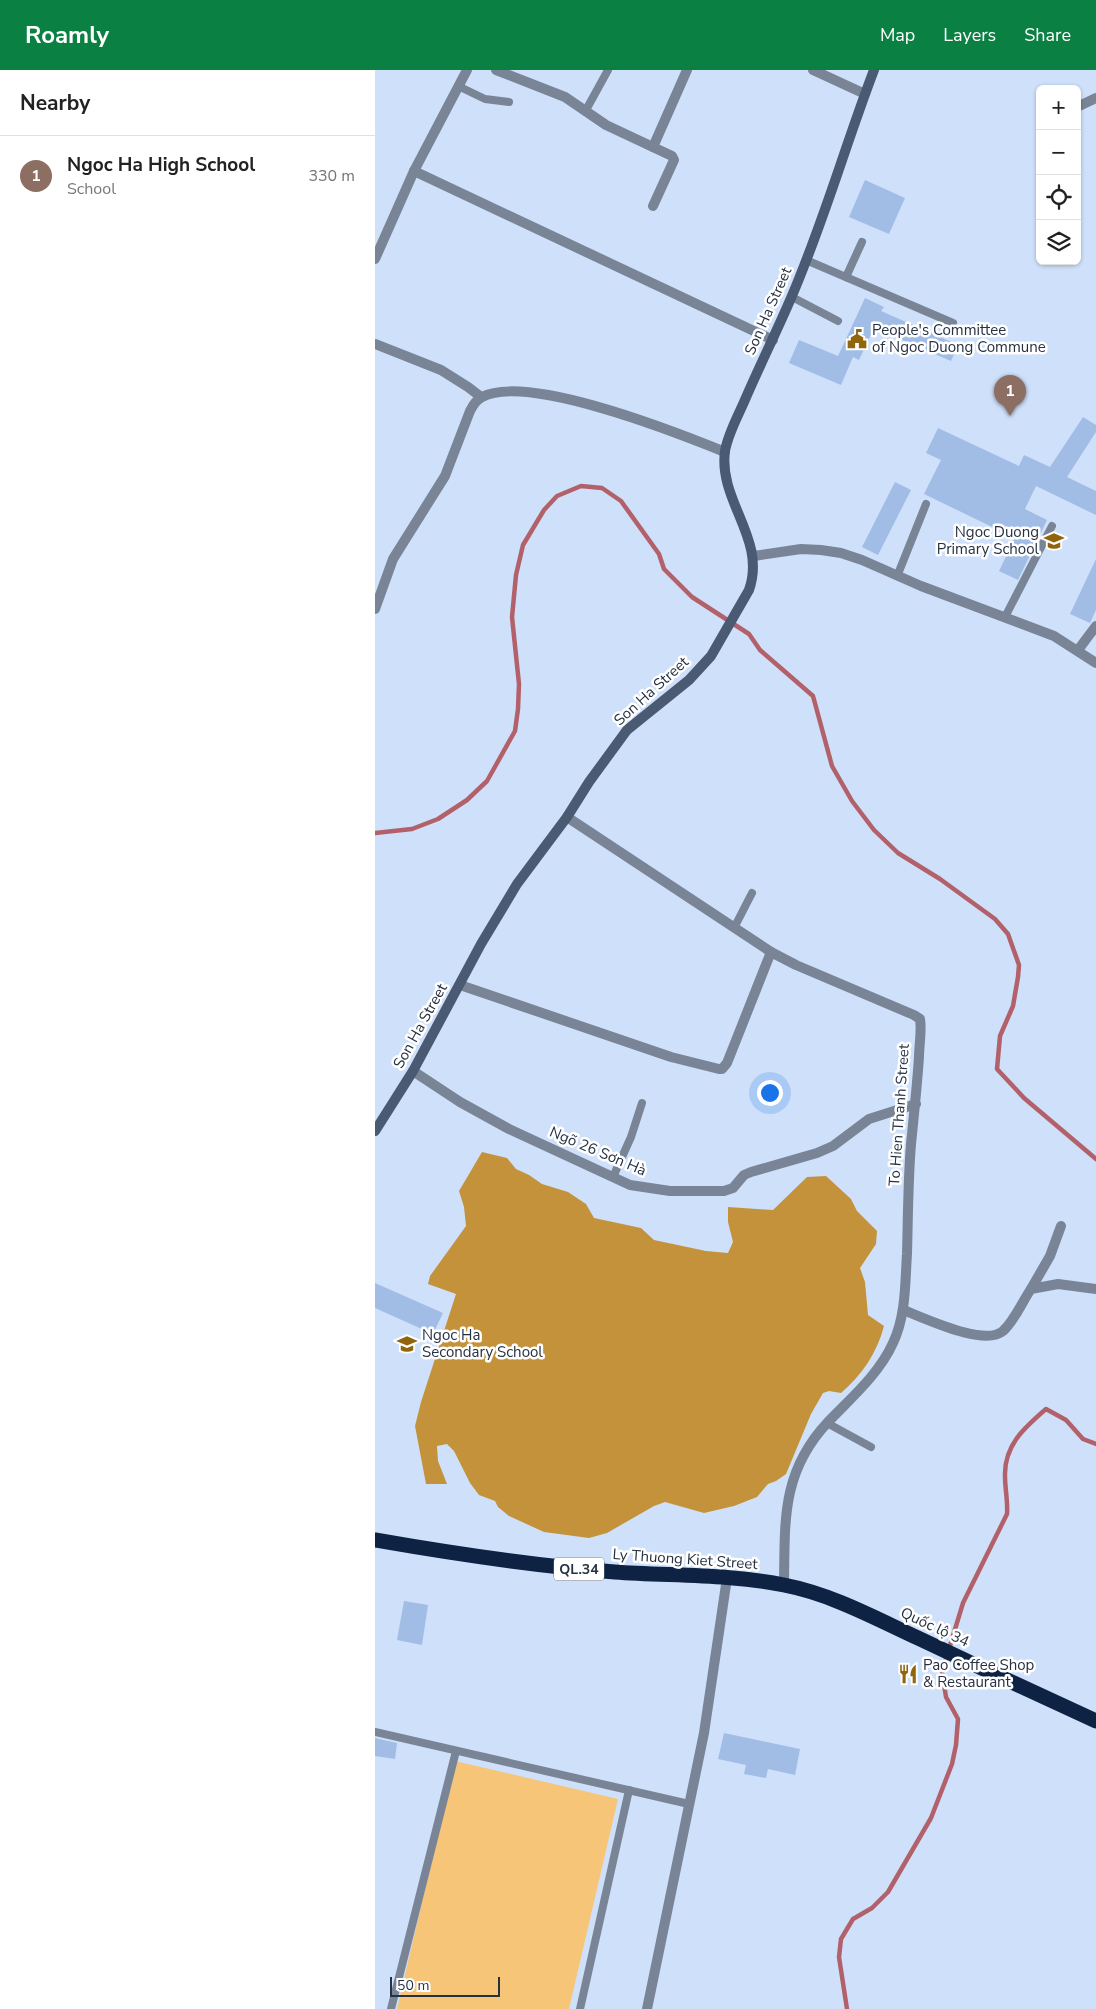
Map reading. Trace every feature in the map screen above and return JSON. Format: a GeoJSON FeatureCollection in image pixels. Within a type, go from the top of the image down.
{"type":"FeatureCollection","features":[{"type":"Feature","properties":{"kind":"highway","name":"Ly Thuong Kiet Street"},"geometry":{"type":"LineString","coordinates":[[375,1540],[456,1555],[509,1562],[617,1572],[727,1578],[784,1585]]}},
{"type":"Feature","properties":{"kind":"highway","name":"Quốc lộ 34"},"geometry":{"type":"LineString","coordinates":[[784,1585],[838,1603],[1096,1722]]}},
{"type":"Feature","properties":{"kind":"street"},"geometry":{"type":"LineString","coordinates":[[375,259],[414,171],[467,70]]}},
{"type":"Feature","properties":{"kind":"street"},"geometry":{"type":"LineString","coordinates":[[496,70],[565,97],[606,125],[674,158],[653,206]]}},
{"type":"Feature","properties":{"kind":"street"},"geometry":{"type":"LineString","coordinates":[[653,147],[687,70]]}},
{"type":"Feature","properties":{"kind":"street"},"geometry":{"type":"LineString","coordinates":[[813,70],[865,94]]}},
{"type":"Feature","properties":{"kind":"street","name":"Son Ha Street"},"geometry":{"type":"LineString","coordinates":[[375,1131],[413,1071],[481,944],[517,884],[567,817],[589,782],[627,730],[689,680],[719,644],[749,590],[753,579],[754,556],[728,486],[725,452],[735,420],[773,340],[806,260],[874,70]]}},
{"type":"Feature","properties":{"kind":"street"},"geometry":{"type":"LineString","coordinates":[[1081,105],[1096,98]]}},
{"type":"Feature","properties":{"kind":"street"},"geometry":{"type":"LineString","coordinates":[[414,171],[773,340]]}},
{"type":"Feature","properties":{"kind":"street"},"geometry":{"type":"LineString","coordinates":[[375,344],[441,370],[481,397]]}},
{"type":"Feature","properties":{"kind":"street"},"geometry":{"type":"LineString","coordinates":[[375,609],[393,559],[445,476],[470,411],[474,403],[481,397],[501,392],[530,392],[548,395],[655,424],[725,452]]}},
{"type":"Feature","properties":{"kind":"street"},"geometry":{"type":"LineString","coordinates":[[754,556],[801,549],[841,553],[898,574],[921,586],[1054,636],[1096,663]]}},
{"type":"Feature","properties":{"kind":"street"},"geometry":{"type":"LineString","coordinates":[[1077,650],[1096,626]]}},
{"type":"Feature","properties":{"kind":"street","name":"To Hien Thanh Street"},"geometry":{"type":"LineString","coordinates":[[567,817],[771,952],[797,966],[920,1019],[903,1310],[898,1331],[887,1355],[857,1393],[827,1423],[806,1451],[791,1485],[786,1512],[784,1585]]}},
{"type":"Feature","properties":{"kind":"street"},"geometry":{"type":"LineString","coordinates":[[460,985],[671,1058],[722,1069],[727,1064],[771,952]]}},
{"type":"Feature","properties":{"kind":"street","name":"Ngõ 26 Sơn Hà"},"geometry":{"type":"LineString","coordinates":[[413,1071],[460,1102],[509,1129],[630,1185],[671,1191],[724,1191],[733,1188],[744,1176],[751,1172],[817,1153],[833,1146],[869,1119],[916,1104]]}},
{"type":"Feature","properties":{"kind":"street"},"geometry":{"type":"LineString","coordinates":[[903,1310],[973,1335],[991,1337],[1004,1330],[1031,1288],[1050,1256],[1061,1226]]}},
{"type":"Feature","properties":{"kind":"street"},"geometry":{"type":"LineString","coordinates":[[1031,1288],[1058,1284],[1096,1289]]}},
{"type":"Feature","properties":{"kind":"street"},"geometry":{"type":"LineString","coordinates":[[647,2009],[704,1733],[727,1578]]}},
{"type":"Feature","properties":{"kind":"lane"},"geometry":{"type":"LineString","coordinates":[[586,110],[608,70]]}},
{"type":"Feature","properties":{"kind":"lane"},"geometry":{"type":"LineString","coordinates":[[458,86],[485,99],[509,102]]}},
{"type":"Feature","properties":{"kind":"lane"},"geometry":{"type":"LineString","coordinates":[[846,277],[862,242]]}},
{"type":"Feature","properties":{"kind":"lane"},"geometry":{"type":"LineString","coordinates":[[806,260],[953,323]]}},
{"type":"Feature","properties":{"kind":"lane"},"geometry":{"type":"LineString","coordinates":[[791,297],[838,321]]}},
{"type":"Feature","properties":{"kind":"lane"},"geometry":{"type":"LineString","coordinates":[[898,574],[926,504]]}},
{"type":"Feature","properties":{"kind":"lane"},"geometry":{"type":"LineString","coordinates":[[1005,617],[1052,526]]}},
{"type":"Feature","properties":{"kind":"lane"},"geometry":{"type":"LineString","coordinates":[[734,928],[752,893]]}},
{"type":"Feature","properties":{"kind":"lane"},"geometry":{"type":"LineString","coordinates":[[613,1177],[631,1137],[642,1103]]}},
{"type":"Feature","properties":{"kind":"lane"},"geometry":{"type":"LineString","coordinates":[[827,1423],[871,1447]]}},
{"type":"Feature","properties":{"kind":"lane"},"geometry":{"type":"LineString","coordinates":[[375,1732],[689,1804]]}},
{"type":"Feature","properties":{"kind":"lane"},"geometry":{"type":"LineString","coordinates":[[391,2009],[457,1751]]}},
{"type":"Feature","properties":{"kind":"lane"},"geometry":{"type":"LineString","coordinates":[[580,2009],[629,1790]]}},
{"type":"Feature","properties":{"kind":"shaded area"},"geometry":{"type":"Polygon","coordinates":[[[482,1152],[507,1158],[516,1169],[542,1184],[568,1192],[586,1204],[594,1218],[641,1228],[654,1240],[706,1251],[728,1253],[733,1242],[728,1222],[728,1207],[773,1210],[807,1177],[826,1176],[851,1199],[857,1211],[877,1231],[876,1244],[860,1268],[865,1282],[868,1315],[884,1326],[873,1354],[856,1379],[841,1393],[829,1391],[823,1393],[811,1414],[786,1474],[768,1484],[757,1497],[734,1506],[704,1513],[665,1502],[654,1506],[607,1533],[589,1538],[544,1532],[509,1516],[498,1507],[495,1501],[479,1495],[470,1483],[454,1451],[447,1444],[437,1446],[438,1461],[447,1484],[426,1484],[415,1426],[456,1294],[428,1284],[430,1276],[466,1226],[464,1207],[459,1191],[482,1152]]]}},
{"type":"Feature","properties":{"kind":"shaded area"},"geometry":{"type":"Polygon","coordinates":[[[455,1761],[618,1799],[569,2009],[397,2009],[455,1761]]]}},
{"type":"Feature","properties":{"kind":"building"},"geometry":{"type":"Polygon","coordinates":[[[865,180],[905,198],[889,234],[849,217],[865,180]]]}},
{"type":"Feature","properties":{"kind":"building"},"geometry":{"type":"Polygon","coordinates":[[[865,298],[884,307],[881,311],[958,345],[951,361],[874,328],[859,360],[853,357],[841,385],[789,363],[799,340],[838,356],[865,298]]]}},
{"type":"Feature","properties":{"kind":"building"},"geometry":{"type":"Polygon","coordinates":[[[1083,417],[1096,425],[1096,432],[1067,477],[1096,491],[1096,515],[1036,486],[1025,509],[1047,520],[1018,580],[999,571],[1015,538],[924,494],[941,460],[926,453],[938,428],[1019,466],[1024,455],[1050,467],[1083,417]]]}},
{"type":"Feature","properties":{"kind":"building"},"geometry":{"type":"Polygon","coordinates":[[[895,482],[911,490],[878,555],[862,547],[895,482]]]}},
{"type":"Feature","properties":{"kind":"building"},"geometry":{"type":"Polygon","coordinates":[[[1096,559],[1096,610],[1090,623],[1070,614],[1096,559]]]}},
{"type":"Feature","properties":{"kind":"building"},"geometry":{"type":"Polygon","coordinates":[[[375,1283],[443,1313],[433,1334],[375,1308],[375,1283]]]}},
{"type":"Feature","properties":{"kind":"building"},"geometry":{"type":"Polygon","coordinates":[[[404,1601],[428,1605],[422,1645],[397,1640],[404,1601]]]}},
{"type":"Feature","properties":{"kind":"building"},"geometry":{"type":"Polygon","coordinates":[[[724,1733],[800,1749],[795,1775],[768,1769],[766,1778],[744,1774],[746,1765],[718,1759],[724,1733]]]}},
{"type":"Feature","properties":{"kind":"building"},"geometry":{"type":"Polygon","coordinates":[[[375,1738],[397,1743],[395,1759],[375,1756],[375,1738]]]}},
{"type":"Feature","properties":{"kind":"waterway"},"geometry":{"type":"LineString","coordinates":[[375,833],[412,829],[438,819],[467,800],[487,781],[515,731],[519,684],[512,617],[516,575],[523,545],[544,510],[557,496],[581,486],[602,488],[621,501],[659,554],[664,569],[692,597],[749,634],[760,650],[813,696],[832,766],[852,801],[874,830],[898,853],[940,879],[995,919],[1008,934],[1019,965],[1013,1006],[1000,1036],[997,1069],[1024,1098],[1096,1159]]}},
{"type":"Feature","properties":{"kind":"waterway"},"geometry":{"type":"LineString","coordinates":[[847,2009],[839,1957],[841,1939],[853,1919],[872,1908],[888,1892],[931,1818],[952,1764],[958,1719],[946,1697],[942,1672],[963,1603],[1007,1514],[1005,1481],[1008,1455],[1017,1438],[1046,1409],[1066,1420],[1083,1439],[1096,1444]]}},
{"type":"Feature","properties":{"kind":"place","name":"People's Committee of Ngoc Duong Commune"},"geometry":{"type":"Point","coordinates":[857,339]}},
{"type":"Feature","properties":{"kind":"place","name":"Ngoc Ha High School"},"geometry":{"type":"Point","coordinates":[1010,416]}},
{"type":"Feature","properties":{"kind":"place","name":"Ngoc Duong Primary School"},"geometry":{"type":"Point","coordinates":[1054,541]}},
{"type":"Feature","properties":{"kind":"place","name":"Ngoc Ha Secondary School"},"geometry":{"type":"Point","coordinates":[407,1344]}},
{"type":"Feature","properties":{"kind":"place","name":"Pao Coffee Shop & Restaurant"},"geometry":{"type":"Point","coordinates":[908,1674]}}]}
